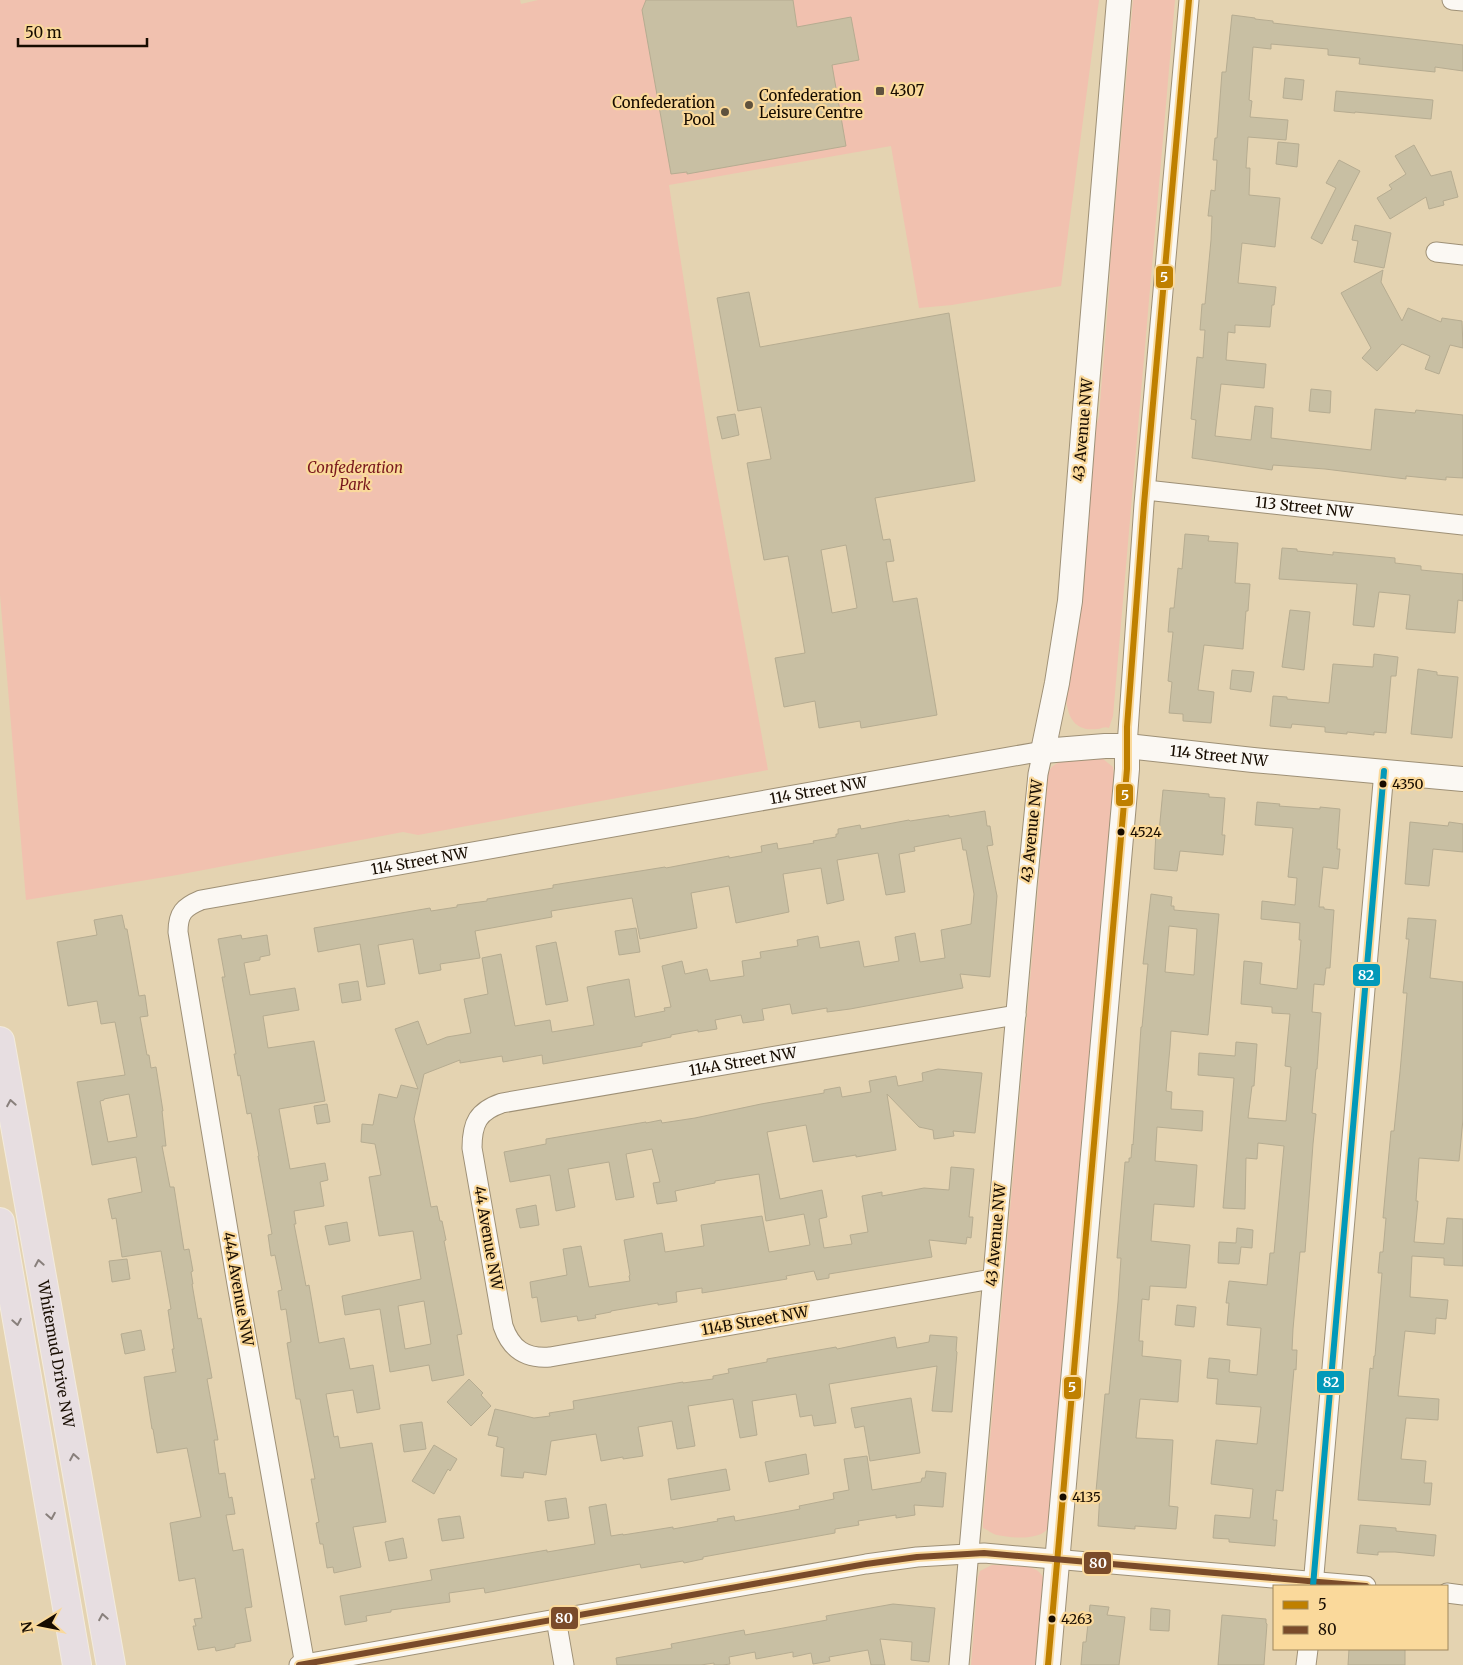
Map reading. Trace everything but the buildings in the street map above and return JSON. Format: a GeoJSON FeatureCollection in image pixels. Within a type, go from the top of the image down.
{"type":"FeatureCollection","features":[{"type":"Feature","properties":{"kind":"highway","name":"Whitemud Drive NW"},"geometry":{"type":"LineString","coordinates":[[0,1041],[111,1665]]}},
{"type":"Feature","properties":{"kind":"highway"},"geometry":{"type":"LineString","coordinates":[[0,1222],[76,1665]]}},
{"type":"Feature","properties":{"kind":"street","name":"43 Avenue NW"},"geometry":{"type":"LineString","coordinates":[[959,1665],[1038,774],[1055,692],[1070,601],[1082,433],[1119,0]]}},
{"type":"Feature","properties":{"kind":"street"},"geometry":{"type":"LineString","coordinates":[[1048,1665],[1127,769],[1127,746],[1146,490],[1189,0]]}},
{"type":"Feature","properties":{"kind":"street"},"geometry":{"type":"LineString","coordinates":[[1452,0],[1463,1]]}},
{"type":"Feature","properties":{"kind":"street"},"geometry":{"type":"LineString","coordinates":[[1436,252],[1463,255]]}},
{"type":"Feature","properties":{"kind":"street","name":"113 Street NW"},"geometry":{"type":"LineString","coordinates":[[1146,490],[1463,525]]}},
{"type":"Feature","properties":{"kind":"street","name":"114 Street NW"},"geometry":{"type":"LineString","coordinates":[[182,912],[190,904],[201,900],[1043,751],[1127,746],[1463,780]]}},
{"type":"Feature","properties":{"kind":"street"},"geometry":{"type":"LineString","coordinates":[[1313,1584],[1384,772]]}},
{"type":"Feature","properties":{"kind":"street","name":"44A Avenue NW"},"geometry":{"type":"LineString","coordinates":[[182,912],[178,920],[178,932],[303,1665]]}},
{"type":"Feature","properties":{"kind":"street","name":"114A Street NW"},"geometry":{"type":"LineString","coordinates":[[475,1122],[489,1109],[502,1104],[1016,1015]]}},
{"type":"Feature","properties":{"kind":"street","name":"44 Avenue NW"},"geometry":{"type":"LineString","coordinates":[[475,1122],[472,1148],[503,1326],[509,1339],[519,1351]]}},
{"type":"Feature","properties":{"kind":"street","name":"114B Street NW"},"geometry":{"type":"LineString","coordinates":[[519,1351],[533,1357],[550,1357],[992,1279]]}},
{"type":"Feature","properties":{"kind":"street"},"geometry":{"type":"LineString","coordinates":[[303,1665],[866,1564],[916,1557],[969,1553],[1058,1559],[1340,1585]]}},
{"type":"Feature","properties":{"kind":"street"},"geometry":{"type":"LineString","coordinates":[[1448,1593],[1463,1594]]}},
{"type":"Feature","properties":{"kind":"street"},"geometry":{"type":"LineString","coordinates":[[556,1619],[564,1665]]}},
{"type":"Feature","properties":{"kind":"street"},"geometry":{"type":"LineString","coordinates":[[1306,1665],[1308,1650]]}},
{"type":"Feature","properties":{"kind":"green space","name":"Confederation Park"},"geometry":{"type":"Polygon","coordinates":[[[0,0],[520,0],[521,4],[538,0],[1099,0],[1061,286],[952,305],[919,308],[891,146],[669,185],[712,462],[768,770],[418,835],[403,832],[177,875],[26,900],[0,595],[0,0]]]}},
{"type":"Feature","properties":{"kind":"green space"},"geometry":{"type":"Polygon","coordinates":[[[1133,0],[1175,0],[1113,716],[1109,728],[1089,729],[1077,725],[1073,721],[1068,710],[1066,696],[1081,600],[1096,427],[1099,416],[1133,0]]]}},
{"type":"Feature","properties":{"kind":"green space"},"geometry":{"type":"Polygon","coordinates":[[[1072,759],[1103,759],[1113,767],[1114,776],[1049,1527],[1039,1535],[1010,1537],[995,1534],[983,1528],[983,1520],[1048,774],[1057,763],[1064,761],[1072,759]]]}},
{"type":"Feature","properties":{"kind":"green space"},"geometry":{"type":"Polygon","coordinates":[[[992,1565],[1029,1567],[1041,1574],[1044,1580],[1037,1665],[971,1665],[978,1577],[980,1571],[992,1565]]]}},
{"type":"Feature","properties":{"kind":"transit line","name":"5"},"geometry":{"type":"LineString","coordinates":[[1048,1665],[1127,769],[1127,727],[1144,504],[1189,0]]}},
{"type":"Feature","properties":{"kind":"transit line","name":"82"},"geometry":{"type":"LineString","coordinates":[[1313,1585],[1384,771]]}},
{"type":"Feature","properties":{"kind":"transit line","name":"80"},"geometry":{"type":"LineString","coordinates":[[299,1665],[866,1564],[917,1557],[984,1553],[1354,1585]]}},
{"type":"Feature","properties":{"kind":"place","name":"4307"},"geometry":{"type":"Point","coordinates":[880,91]}},
{"type":"Feature","properties":{"kind":"place","name":"Confederation Leisure Centre"},"geometry":{"type":"Point","coordinates":[749,105]}},
{"type":"Feature","properties":{"kind":"place","name":"Confederation Pool"},"geometry":{"type":"Point","coordinates":[725,112]}},
{"type":"Feature","properties":{"kind":"place","name":"4350"},"geometry":{"type":"Point","coordinates":[1383,784]}},
{"type":"Feature","properties":{"kind":"place","name":"4524"},"geometry":{"type":"Point","coordinates":[1121,832]}},
{"type":"Feature","properties":{"kind":"place","name":"4135"},"geometry":{"type":"Point","coordinates":[1063,1497]}},
{"type":"Feature","properties":{"kind":"place","name":"4263"},"geometry":{"type":"Point","coordinates":[1052,1619]}}]}
